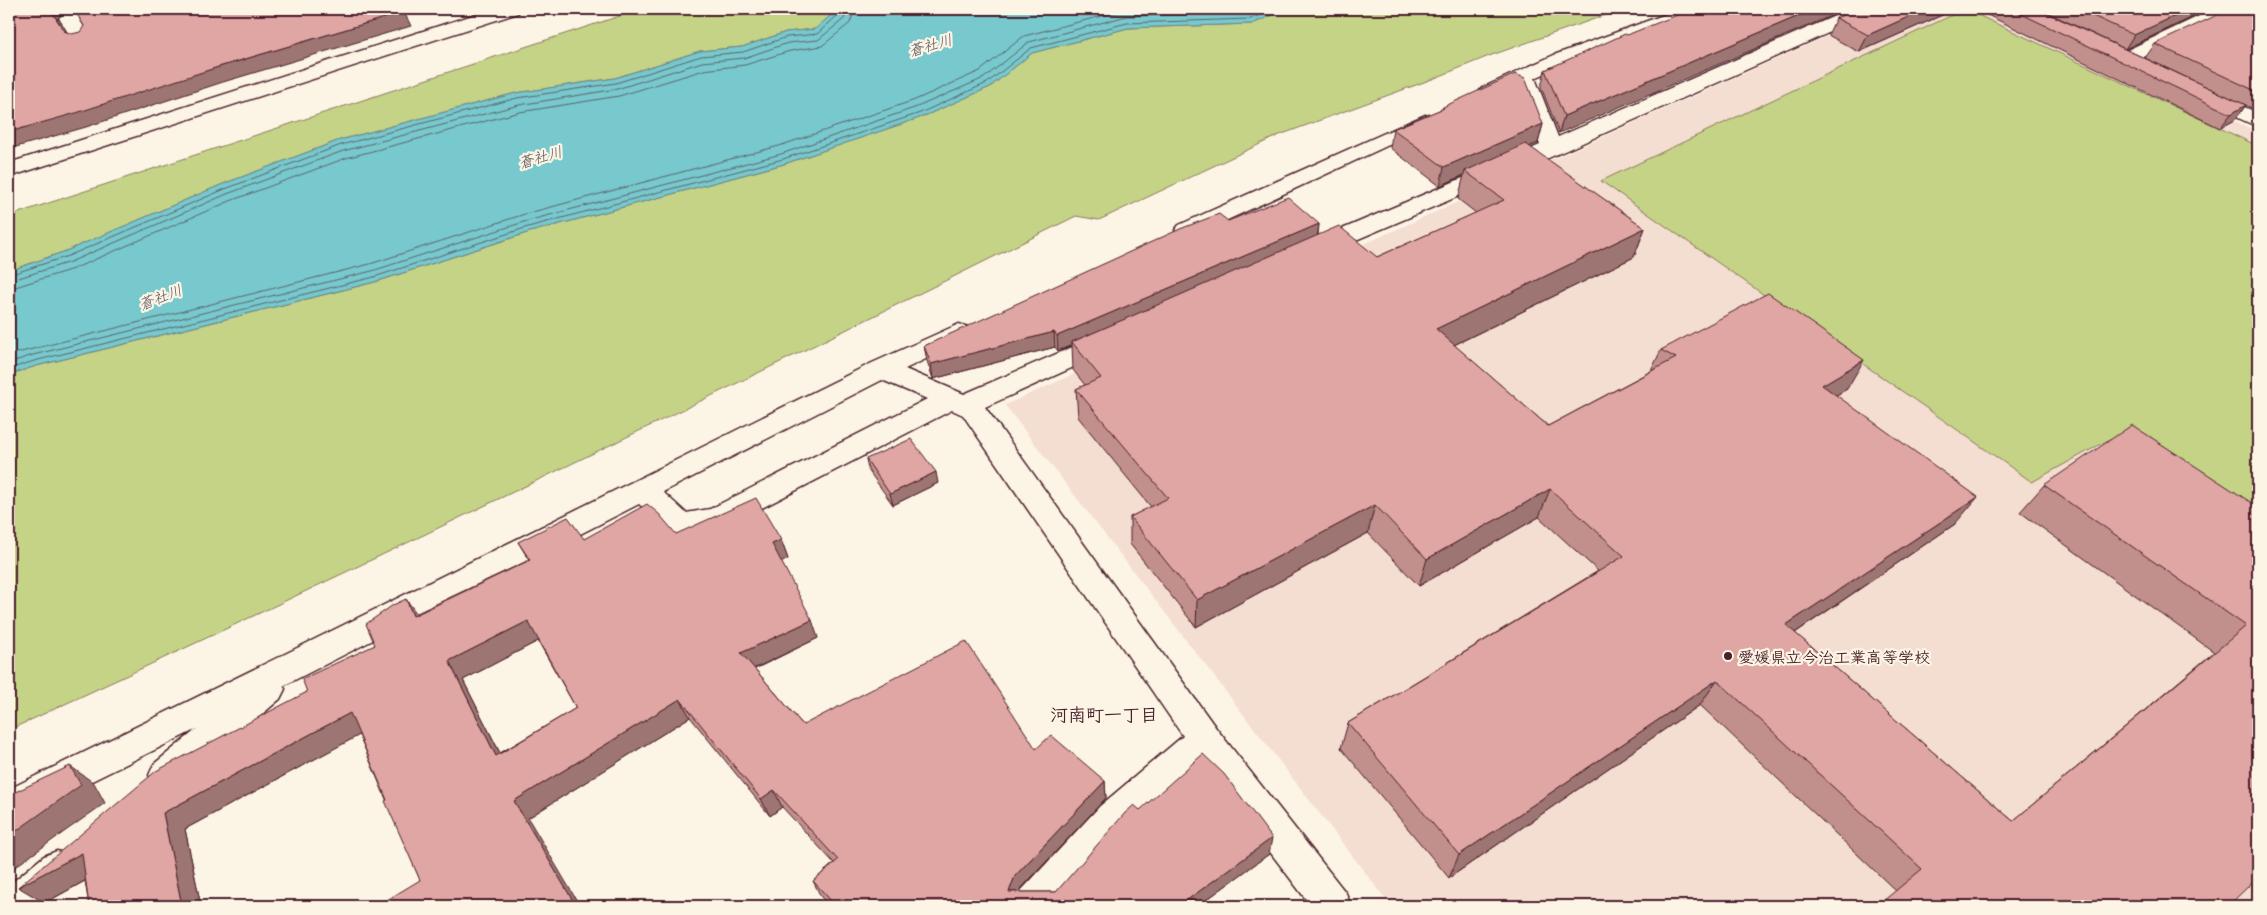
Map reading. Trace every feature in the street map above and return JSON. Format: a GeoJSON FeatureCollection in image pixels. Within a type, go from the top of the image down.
{"type":"FeatureCollection","features":[{"type":"Feature","properties":{"kind":"street"},"geometry":{"type":"LineString","coordinates":[[81,9],[69,18],[82,40]]}},
{"type":"Feature","properties":{"kind":"street"},"geometry":{"type":"LineString","coordinates":[[9,170],[511,9]]}},
{"type":"Feature","properties":{"kind":"street"},"geometry":{"type":"LineString","coordinates":[[1470,101],[1561,59],[1697,9]]}},
{"type":"Feature","properties":{"kind":"street"},"geometry":{"type":"LineString","coordinates":[[1294,259],[1552,148],[1866,9]]}},
{"type":"Feature","properties":{"kind":"street"},"geometry":{"type":"LineString","coordinates":[[2126,58],[2229,9]]}},
{"type":"Feature","properties":{"kind":"street"},"geometry":{"type":"LineString","coordinates":[[1524,76],[1552,148]]}},
{"type":"Feature","properties":{"kind":"street"},"geometry":{"type":"LineString","coordinates":[[2188,87],[2258,120]]}},
{"type":"Feature","properties":{"kind":"street"},"geometry":{"type":"LineString","coordinates":[[1171,237],[1443,113]]}},
{"type":"Feature","properties":{"kind":"street"},"geometry":{"type":"LineString","coordinates":[[9,806],[300,662],[880,369],[980,324]]}},
{"type":"Feature","properties":{"kind":"street"},"geometry":{"type":"LineString","coordinates":[[642,490],[681,525],[715,519],[958,402],[1126,333]]}},
{"type":"Feature","properties":{"kind":"street"},"geometry":{"type":"LineString","coordinates":[[880,369],[972,408],[1204,738],[1333,906]]}},
{"type":"Feature","properties":{"kind":"street"},"geometry":{"type":"LineString","coordinates":[[141,797],[300,662]]}},
{"type":"Feature","properties":{"kind":"street"},"geometry":{"type":"LineString","coordinates":[[1032,906],[1112,817],[1204,738]]}},
{"type":"Feature","properties":{"kind":"street"},"geometry":{"type":"LineString","coordinates":[[12,906],[80,848]]}},
{"type":"Feature","properties":{"kind":"shaded area","name":"愛媛県立今治工業高等学校"},"geometry":{"type":"Polygon","coordinates":[[[1888,9],[2000,9],[2258,132],[2258,906],[1391,906],[1005,405],[1888,9]]]}},
{"type":"Feature","properties":{"kind":"green space"},"geometry":{"type":"Polygon","coordinates":[[[641,9],[838,9],[816,29],[786,32],[742,47],[700,51],[615,78],[516,93],[340,140],[223,184],[66,251],[9,271],[9,216],[641,9]]]}},
{"type":"Feature","properties":{"kind":"green space"},"geometry":{"type":"Polygon","coordinates":[[[1287,9],[1623,9],[1489,56],[1435,78],[1277,136],[1099,220],[1076,216],[544,477],[277,605],[9,730],[9,375],[36,366],[375,282],[530,232],[784,164],[922,117],[990,87],[1032,53],[1128,28],[1252,24],[1287,9]]]}},
{"type":"Feature","properties":{"kind":"green space"},"geometry":{"type":"Polygon","coordinates":[[[1965,9],[2258,146],[2258,531],[2110,439],[2032,482],[1601,181],[1965,9]]]}},
{"type":"Feature","properties":{"kind":"water","name":"蒼社川"},"geometry":{"type":"Polygon","coordinates":[[[838,9],[1287,9],[1252,24],[1128,28],[1032,53],[990,87],[922,117],[784,164],[530,232],[375,282],[36,366],[9,375],[9,271],[66,251],[223,184],[340,140],[516,93],[615,78],[700,51],[742,47],[786,32],[815,29],[838,9]]]}},
{"type":"Feature","properties":{"kind":"building"},"geometry":{"type":"Polygon","coordinates":[[[9,9],[50,9],[64,31],[72,34],[80,32],[84,26],[74,9],[270,9],[279,12],[287,9],[402,9],[404,12],[9,132],[9,9]]]}},
{"type":"Feature","properties":{"kind":"building"},"geometry":{"type":"Polygon","coordinates":[[[1692,9],[1815,9],[1564,116],[1545,70],[1625,34],[1627,35],[1692,9]]]}},
{"type":"Feature","properties":{"kind":"building"},"geometry":{"type":"Polygon","coordinates":[[[1857,9],[1926,9],[1868,35],[1836,18],[1857,9]]]}},
{"type":"Feature","properties":{"kind":"building"},"geometry":{"type":"Polygon","coordinates":[[[2011,9],[2038,9],[2246,105],[2231,114],[2011,9]]]}},
{"type":"Feature","properties":{"kind":"building"},"geometry":{"type":"Polygon","coordinates":[[[2078,9],[2190,9],[2134,35],[2078,9]]]}},
{"type":"Feature","properties":{"kind":"building"},"geometry":{"type":"Polygon","coordinates":[[[2230,9],[2258,9],[2258,92],[2155,44],[2230,9]]]}},
{"type":"Feature","properties":{"kind":"building"},"geometry":{"type":"Polygon","coordinates":[[[1515,74],[1525,78],[1543,124],[1444,167],[1393,129],[1444,108],[1515,74]]]}},
{"type":"Feature","properties":{"kind":"building"},"geometry":{"type":"Polygon","coordinates":[[[1526,144],[1645,228],[1436,329],[1548,426],[1676,358],[1661,350],[1768,293],[1864,360],[1822,385],[1978,497],[1786,625],[2013,821],[2246,626],[2044,485],[2132,425],[2258,507],[2258,877],[2228,906],[1877,906],[1922,869],[1717,680],[1459,855],[1348,723],[1624,556],[1550,489],[1427,559],[1375,505],[1197,600],[1130,517],[1168,498],[1076,389],[1101,378],[1072,342],[1339,226],[1377,257],[1504,200],[1465,171],[1526,144]]]}},
{"type":"Feature","properties":{"kind":"building"},"geometry":{"type":"Polygon","coordinates":[[[1288,197],[1319,224],[1057,336],[1054,332],[931,364],[924,346],[1180,229],[1219,214],[1228,221],[1288,197]]]}},
{"type":"Feature","properties":{"kind":"building"},"geometry":{"type":"Polygon","coordinates":[[[911,439],[936,472],[890,494],[866,459],[911,439]]]}},
{"type":"Feature","properties":{"kind":"building"},"geometry":{"type":"Polygon","coordinates":[[[756,498],[781,540],[772,544],[812,620],[741,653],[803,725],[966,641],[1036,749],[1051,735],[1105,781],[1015,876],[1009,892],[1056,892],[1125,813],[1134,805],[1140,810],[1203,754],[1224,774],[1272,838],[1179,906],[836,906],[813,881],[838,860],[774,790],[761,799],[680,699],[514,801],[576,906],[377,906],[420,880],[385,801],[387,800],[350,713],[163,813],[182,906],[89,906],[82,853],[18,887],[156,771],[307,692],[302,679],[375,645],[366,624],[393,605],[406,599],[413,616],[530,560],[518,542],[568,517],[584,539],[647,504],[659,514],[676,534],[756,498]],[[528,621],[449,661],[496,756],[576,708],[528,621]]]}},
{"type":"Feature","properties":{"kind":"building"},"geometry":{"type":"Polygon","coordinates":[[[70,766],[81,785],[9,836],[9,795],[70,766]]]}},
{"type":"Feature","properties":{"kind":"place","name":"愛媛県立今治工業高等学校"},"geometry":{"type":"Point","coordinates":[1728,656]}},
{"type":"Feature","properties":{"kind":"district","name":"河南町一丁目"},"geometry":{"type":"Point","coordinates":[1104,713]}}]}
